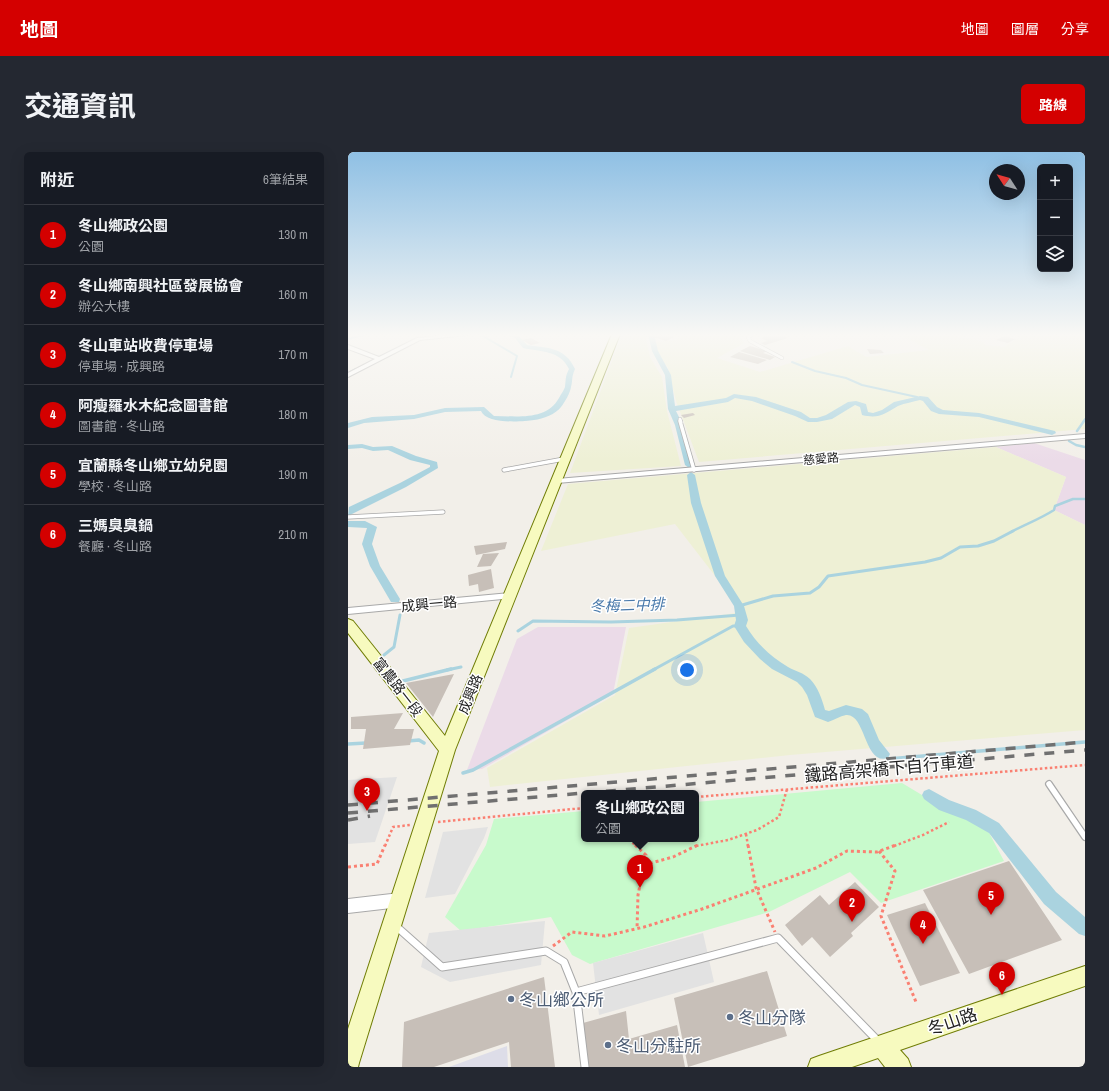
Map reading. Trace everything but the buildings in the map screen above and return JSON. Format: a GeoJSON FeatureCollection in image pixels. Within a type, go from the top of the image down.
{"type":"FeatureCollection","features":[{"type":"Feature","properties":{"kind":"street","name":"成興路"},"geometry":{"type":"LineString","coordinates":[[348,1063],[354,1026],[400,900],[447,750],[599,377]]}},
{"type":"Feature","properties":{"kind":"street","name":"慈愛路"},"geometry":{"type":"LineString","coordinates":[[557,481],[1085,436]]}},
{"type":"Feature","properties":{"kind":"street","name":"成興一路"},"geometry":{"type":"LineString","coordinates":[[348,611],[510,596]]}},
{"type":"Feature","properties":{"kind":"street","name":"富農路一段"},"geometry":{"type":"LineString","coordinates":[[348,624],[447,750]]}},
{"type":"Feature","properties":{"kind":"street"},"geometry":{"type":"LineString","coordinates":[[348,906],[400,900]]}},
{"type":"Feature","properties":{"kind":"street","name":"冬山路"},"geometry":{"type":"LineString","coordinates":[[819,1067],[1085,976]]}},
{"type":"Feature","properties":{"kind":"street"},"geometry":{"type":"LineString","coordinates":[[881,1045],[900,1067]]}},
{"type":"Feature","properties":{"kind":"lane"},"geometry":{"type":"LineString","coordinates":[[680,419],[694,470]]}},
{"type":"Feature","properties":{"kind":"lane"},"geometry":{"type":"LineString","coordinates":[[504,470],[566,459]]}},
{"type":"Feature","properties":{"kind":"lane"},"geometry":{"type":"LineString","coordinates":[[350,517],[443,512]]}},
{"type":"Feature","properties":{"kind":"lane"},"geometry":{"type":"LineString","coordinates":[[1048,784],[1085,837]]}},
{"type":"Feature","properties":{"kind":"lane"},"geometry":{"type":"LineString","coordinates":[[392,923],[442,967],[546,951],[564,962],[576,992],[585,1067]]}},
{"type":"Feature","properties":{"kind":"lane"},"geometry":{"type":"LineString","coordinates":[[576,992],[778,938],[804,963],[881,1045]]}},
{"type":"Feature","properties":{"kind":"path","name":"鐵路高架橋下自行車道"},"geometry":{"type":"LineString","coordinates":[[699,797],[1085,765]]}},
{"type":"Feature","properties":{"kind":"path"},"geometry":{"type":"LineString","coordinates":[[644,865],[673,857],[700,844],[728,840],[757,830],[779,817],[787,789]]}},
{"type":"Feature","properties":{"kind":"path"},"geometry":{"type":"LineString","coordinates":[[348,867],[377,864],[393,827],[581,809]]}},
{"type":"Feature","properties":{"kind":"path"},"geometry":{"type":"LineString","coordinates":[[546,951],[572,932],[605,936],[637,928],[702,909],[756,888],[816,868],[847,851],[880,851],[923,836],[949,822]]}},
{"type":"Feature","properties":{"kind":"path"},"geometry":{"type":"LineString","coordinates":[[746,834],[756,888],[778,938]]}},
{"type":"Feature","properties":{"kind":"path"},"geometry":{"type":"LineString","coordinates":[[632,842],[646,855],[638,895],[637,928]]}},
{"type":"Feature","properties":{"kind":"path"},"geometry":{"type":"LineString","coordinates":[[880,851],[894,871],[881,916],[916,1002]]}},
{"type":"Feature","properties":{"kind":"shaded area"},"geometry":{"type":"Polygon","coordinates":[[[1034,443],[1085,460],[1085,525],[1054,510],[1066,477],[996,447],[1034,443]]]}},
{"type":"Feature","properties":{"kind":"shaded area"},"geometry":{"type":"Polygon","coordinates":[[[538,627],[626,627],[613,694],[482,769],[467,770],[517,639],[538,627]]]}},
{"type":"Feature","properties":{"kind":"shaded area"},"geometry":{"type":"Polygon","coordinates":[[[397,777],[375,842],[348,844],[348,780],[397,777]]]}},
{"type":"Feature","properties":{"kind":"shaded area"},"geometry":{"type":"Polygon","coordinates":[[[488,827],[484,838],[455,894],[425,898],[443,832],[488,827]]]}},
{"type":"Feature","properties":{"kind":"shaded area"},"geometry":{"type":"Polygon","coordinates":[[[545,921],[541,965],[450,982],[421,967],[429,933],[545,921]]]}},
{"type":"Feature","properties":{"kind":"shaded area"},"geometry":{"type":"Polygon","coordinates":[[[703,933],[714,982],[599,1015],[593,963],[703,933]]]}},
{"type":"Feature","properties":{"kind":"shaded area"},"geometry":{"type":"Polygon","coordinates":[[[507,1046],[508,1067],[449,1067],[507,1046]]]}},
{"type":"Feature","properties":{"kind":"green space"},"geometry":{"type":"Polygon","coordinates":[[[606,377],[662,377],[667,411],[681,466],[570,473],[606,377]]]}},
{"type":"Feature","properties":{"kind":"green space"},"geometry":{"type":"Polygon","coordinates":[[[670,377],[1085,377],[1085,429],[699,462],[676,401],[670,377]]]}},
{"type":"Feature","properties":{"kind":"green space"},"geometry":{"type":"Polygon","coordinates":[[[996,447],[1066,477],[1054,510],[1085,525],[1085,730],[790,755],[490,787],[487,768],[615,695],[629,628],[743,612],[675,524],[541,551],[568,484],[996,447]]]}},
{"type":"Feature","properties":{"kind":"green space"},"geometry":{"type":"Polygon","coordinates":[[[902,783],[942,807],[986,827],[1004,861],[881,903],[850,872],[769,912],[590,964],[572,955],[551,917],[461,931],[445,917],[486,845],[494,819],[581,811],[581,842],[699,842],[699,802],[902,783]]]}},
{"type":"Feature","properties":{"kind":"waterway","name":"冬梅二中排"},"geometry":{"type":"LineString","coordinates":[[348,426],[364,421],[414,417],[432,412],[458,409],[484,409],[486,414],[493,418],[534,418],[547,414],[558,406],[568,387],[569,377]]}},
{"type":"Feature","properties":{"kind":"waterway"},"geometry":{"type":"LineString","coordinates":[[668,377],[672,409]]}},
{"type":"Feature","properties":{"kind":"waterway"},"geometry":{"type":"LineString","coordinates":[[840,377],[862,385],[917,397]]}},
{"type":"Feature","properties":{"kind":"waterway"},"geometry":{"type":"LineString","coordinates":[[672,409],[728,400],[734,396],[753,399],[798,414],[808,420],[817,420],[829,417],[851,404],[856,403],[863,406],[865,413],[873,415],[885,412],[897,404],[920,398],[925,399],[934,409],[942,412],[979,415],[1052,433]]}},
{"type":"Feature","properties":{"kind":"waterway"},"geometry":{"type":"LineString","coordinates":[[672,409],[679,425],[689,465]]}},
{"type":"Feature","properties":{"kind":"waterway"},"geometry":{"type":"LineString","coordinates":[[1077,431],[1084,421]]}},
{"type":"Feature","properties":{"kind":"waterway"},"geometry":{"type":"LineString","coordinates":[[1069,441],[1076,445],[1085,447]]}},
{"type":"Feature","properties":{"kind":"waterway","name":"冬梅二中排"},"geometry":{"type":"LineString","coordinates":[[348,447],[362,446],[373,449],[389,448],[413,458],[434,464],[434,468],[403,485],[352,509],[348,513]]}},
{"type":"Feature","properties":{"kind":"waterway"},"geometry":{"type":"LineString","coordinates":[[691,475],[696,503],[720,576],[739,606],[742,620],[740,626],[748,639],[758,651],[770,661],[806,683],[814,695],[820,713],[828,717],[846,710],[857,713],[863,718],[874,743],[883,754]]}},
{"type":"Feature","properties":{"kind":"waterway"},"geometry":{"type":"LineString","coordinates":[[1012,531],[1049,513],[1054,510],[1055,506],[1073,499],[1085,499]]}},
{"type":"Feature","properties":{"kind":"waterway","name":"冬梅二中排"},"geometry":{"type":"LineString","coordinates":[[348,524],[365,524],[372,527],[367,544],[375,566],[395,599]]}},
{"type":"Feature","properties":{"kind":"waterway"},"geometry":{"type":"LineString","coordinates":[[739,606],[773,596],[810,593],[819,587],[828,576],[925,562],[941,558],[960,547],[978,546],[994,541],[1012,531]]}},
{"type":"Feature","properties":{"kind":"waterway","name":"冬梅二中排"},"geometry":{"type":"LineString","coordinates":[[384,655],[394,647],[400,615]]}},
{"type":"Feature","properties":{"kind":"waterway","name":"冬梅二中排"},"geometry":{"type":"LineString","coordinates":[[518,631],[533,621],[611,622],[677,620],[740,615]]}},
{"type":"Feature","properties":{"kind":"waterway"},"geometry":{"type":"LineString","coordinates":[[653,670],[733,626],[740,626]]}},
{"type":"Feature","properties":{"kind":"waterway","name":"冬梅二中排"},"geometry":{"type":"LineString","coordinates":[[447,670],[461,667]]}},
{"type":"Feature","properties":{"kind":"waterway","name":"冬梅二中排"},"geometry":{"type":"LineString","coordinates":[[447,670],[451,669]]}},
{"type":"Feature","properties":{"kind":"waterway"},"geometry":{"type":"LineString","coordinates":[[463,773],[473,770],[655,669]]}},
{"type":"Feature","properties":{"kind":"waterway","name":"冬梅二中排"},"geometry":{"type":"LineString","coordinates":[[403,681],[447,670]]}},
{"type":"Feature","properties":{"kind":"waterway"},"geometry":{"type":"LineString","coordinates":[[408,741],[419,740],[424,743]]}},
{"type":"Feature","properties":{"kind":"waterway"},"geometry":{"type":"LineString","coordinates":[[888,759],[1085,742]]}},
{"type":"Feature","properties":{"kind":"waterway"},"geometry":{"type":"LineString","coordinates":[[348,744],[366,743]]}},
{"type":"Feature","properties":{"kind":"waterway"},"geometry":{"type":"LineString","coordinates":[[929,795],[944,805],[971,815],[994,828],[1050,898],[1085,928]]}},
{"type":"Feature","properties":{"kind":"railway"},"geometry":{"type":"LineString","coordinates":[[348,805],[1085,742]]}},
{"type":"Feature","properties":{"kind":"railway"},"geometry":{"type":"LineString","coordinates":[[621,790],[1085,750]]}},
{"type":"Feature","properties":{"kind":"railway"},"geometry":{"type":"LineString","coordinates":[[348,813],[581,793]]}},
{"type":"Feature","properties":{"kind":"railway"},"geometry":{"type":"LineString","coordinates":[[348,820],[370,816]]}},
{"type":"Feature","properties":{"kind":"place","name":"冬山車站收費停車場"},"geometry":{"type":"Point","coordinates":[367,811]}},
{"type":"Feature","properties":{"kind":"place","name":"冬山鄉政公園"},"geometry":{"type":"Point","coordinates":[640,888]}},
{"type":"Feature","properties":{"kind":"place","name":"宜蘭縣冬山鄉立幼兒園"},"geometry":{"type":"Point","coordinates":[991,915]}},
{"type":"Feature","properties":{"kind":"place","name":"冬山鄉南興社區發展協會"},"geometry":{"type":"Point","coordinates":[852,922]}},
{"type":"Feature","properties":{"kind":"place","name":"阿瘦羅水木紀念圖書館"},"geometry":{"type":"Point","coordinates":[923,944]}},
{"type":"Feature","properties":{"kind":"place","name":"三媽臭臭鍋"},"geometry":{"type":"Point","coordinates":[1002,995]}},
{"type":"Feature","properties":{"kind":"place","name":"冬山鄉公所"},"geometry":{"type":"Point","coordinates":[511,999]}},
{"type":"Feature","properties":{"kind":"place","name":"冬山分隊"},"geometry":{"type":"Point","coordinates":[730,1017]}},
{"type":"Feature","properties":{"kind":"place","name":"冬山分駐所"},"geometry":{"type":"Point","coordinates":[608,1045]}}]}
